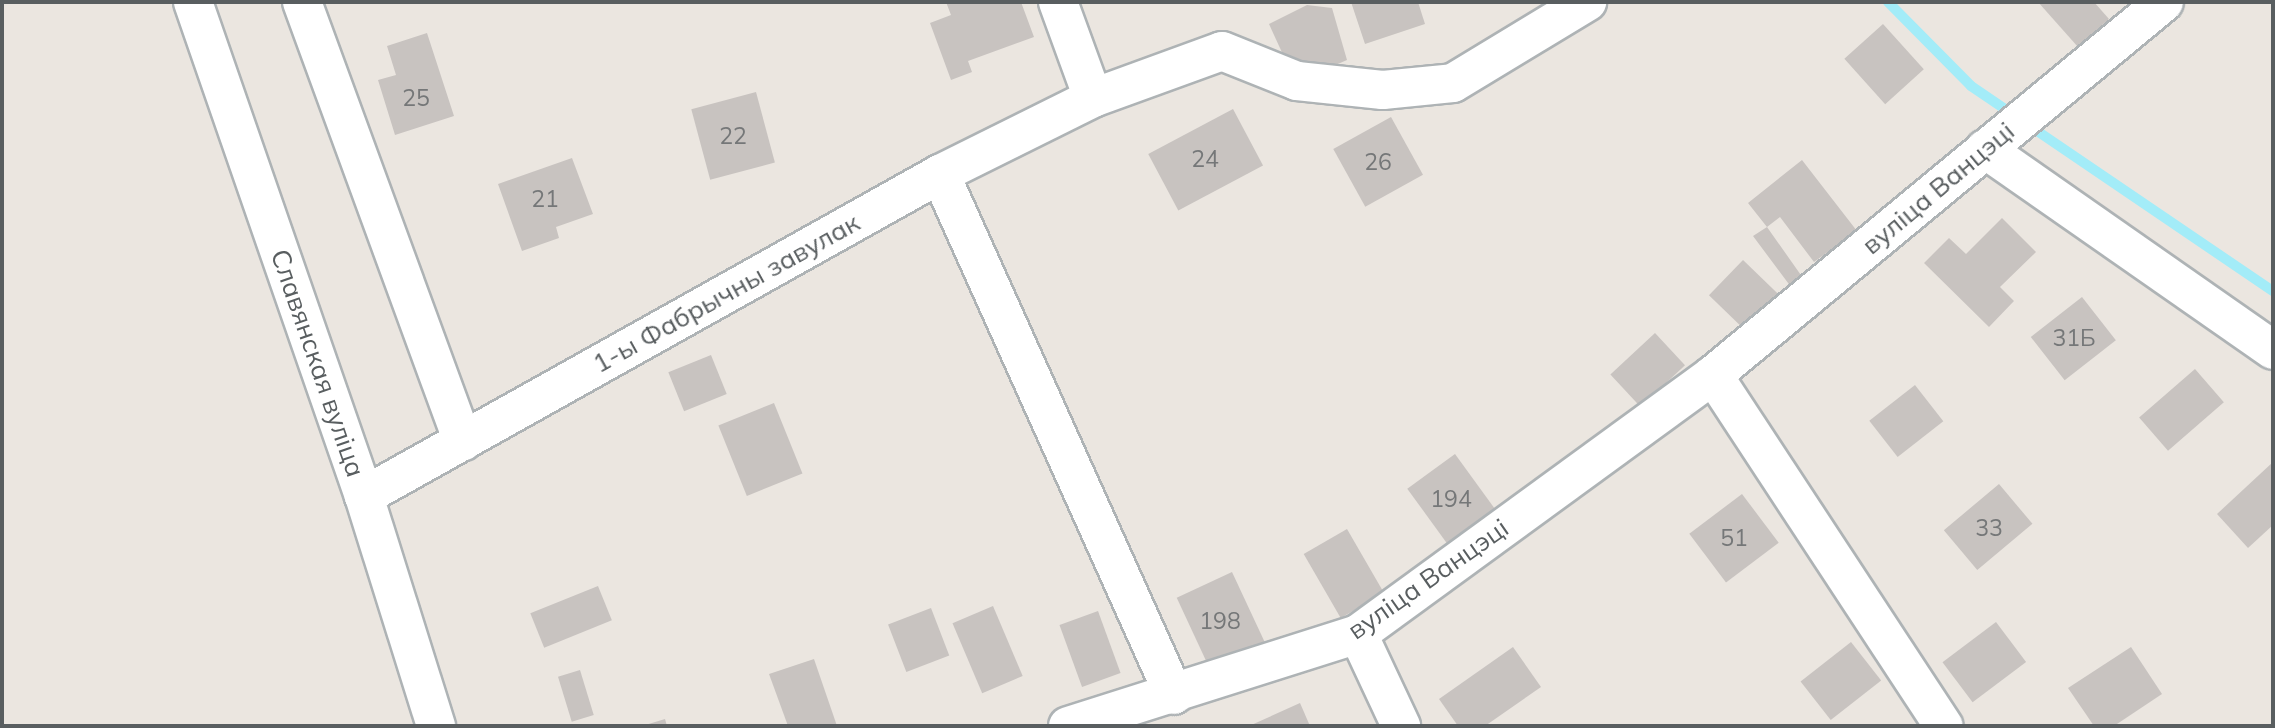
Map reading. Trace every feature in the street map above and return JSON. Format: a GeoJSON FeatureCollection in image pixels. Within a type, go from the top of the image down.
{"type":"FeatureCollection","features":[{"type":"Feature","properties":{"kind":"street","name":"Славянская вуліца"},"geometry":{"type":"LineString","coordinates":[[192,2],[364,496],[436,726]]}},
{"type":"Feature","properties":{"kind":"street"},"geometry":{"type":"LineString","coordinates":[[302,2],[463,441]]}},
{"type":"Feature","properties":{"kind":"street"},"geometry":{"type":"LineString","coordinates":[[1058,2],[1093,98]]}},
{"type":"Feature","properties":{"kind":"street","name":"1-ы Фабрычны завулак"},"geometry":{"type":"LineString","coordinates":[[364,496],[940,174],[1093,98],[1222,51],[1297,81],[1383,90],[1454,83],[1587,2]]}},
{"type":"Feature","properties":{"kind":"street","name":"вуліца Ванцэці"},"geometry":{"type":"LineString","coordinates":[[1068,726],[1174,695],[1359,634],[1713,376],[2164,2]]}},
{"type":"Feature","properties":{"kind":"street"},"geometry":{"type":"LineString","coordinates":[[1993,143],[2273,351]]}},
{"type":"Feature","properties":{"kind":"street"},"geometry":{"type":"LineString","coordinates":[[940,174],[1174,695]]}},
{"type":"Feature","properties":{"kind":"street"},"geometry":{"type":"LineString","coordinates":[[1713,376],[1944,726]]}},
{"type":"Feature","properties":{"kind":"street"},"geometry":{"type":"LineString","coordinates":[[1359,634],[1401,726]]}},
{"type":"Feature","properties":{"kind":"building"},"geometry":{"type":"Polygon","coordinates":[[[946,2],[1021,2],[1034,37],[968,61],[972,72],[951,80],[930,23],[951,15],[946,2]]]}},
{"type":"Feature","properties":{"kind":"building"},"geometry":{"type":"Polygon","coordinates":[[[1351,2],[1418,2],[1425,24],[1365,44],[1351,2]]]}},
{"type":"Feature","properties":{"kind":"building"},"geometry":{"type":"Polygon","coordinates":[[[2038,2],[2094,2],[2109,19],[2078,47],[2038,2]]]}},
{"type":"Feature","properties":{"kind":"building"},"geometry":{"type":"Polygon","coordinates":[[[1307,5],[1332,8],[1347,60],[1324,70],[1285,59],[1269,24],[1307,5]]]}},
{"type":"Feature","properties":{"kind":"building"},"geometry":{"type":"Polygon","coordinates":[[[1883,24],[1924,69],[1885,104],[1844,59],[1883,24]]]}},
{"type":"Feature","properties":{"kind":"building"},"geometry":{"type":"Polygon","coordinates":[[[427,33],[454,116],[395,135],[378,80],[396,75],[387,46],[427,33]]]}},
{"type":"Feature","properties":{"kind":"building"},"geometry":{"type":"Polygon","coordinates":[[[756,92],[775,163],[710,180],[691,109],[756,92]]]}},
{"type":"Feature","properties":{"kind":"building"},"geometry":{"type":"Polygon","coordinates":[[[1233,109],[1263,166],[1178,211],[1148,154],[1233,109]]]}},
{"type":"Feature","properties":{"kind":"building"},"geometry":{"type":"Polygon","coordinates":[[[1391,117],[1423,175],[1365,207],[1333,149],[1391,117]]]}},
{"type":"Feature","properties":{"kind":"building"},"geometry":{"type":"Polygon","coordinates":[[[572,158],[593,214],[556,227],[559,238],[522,251],[498,184],[572,158]]]}},
{"type":"Feature","properties":{"kind":"building"},"geometry":{"type":"Polygon","coordinates":[[[1802,160],[1857,231],[1814,262],[1780,217],[1767,227],[1748,203],[1802,160]]]}},
{"type":"Feature","properties":{"kind":"building"},"geometry":{"type":"Polygon","coordinates":[[[2002,218],[2036,252],[2000,287],[2014,301],[1989,327],[1924,263],[1949,238],[1966,254],[2002,218]]]}},
{"type":"Feature","properties":{"kind":"building"},"geometry":{"type":"Polygon","coordinates":[[[1767,227],[1803,278],[1791,287],[1753,236],[1767,227]]]}},
{"type":"Feature","properties":{"kind":"building"},"geometry":{"type":"Polygon","coordinates":[[[1743,260],[1779,295],[1745,330],[1709,295],[1743,260]]]}},
{"type":"Feature","properties":{"kind":"building"},"geometry":{"type":"Polygon","coordinates":[[[2082,297],[2116,340],[2065,380],[2031,337],[2082,297]]]}},
{"type":"Feature","properties":{"kind":"building"},"geometry":{"type":"Polygon","coordinates":[[[1655,333],[1685,365],[1640,407],[1610,375],[1655,333]]]}},
{"type":"Feature","properties":{"kind":"building"},"geometry":{"type":"Polygon","coordinates":[[[711,355],[727,394],[684,411],[668,372],[711,355]]]}},
{"type":"Feature","properties":{"kind":"building"},"geometry":{"type":"Polygon","coordinates":[[[2195,369],[2224,402],[2168,451],[2139,418],[2195,369]]]}},
{"type":"Feature","properties":{"kind":"building"},"geometry":{"type":"Polygon","coordinates":[[[1915,385],[1943,421],[1898,457],[1869,421],[1915,385]]]}},
{"type":"Feature","properties":{"kind":"building"},"geometry":{"type":"Polygon","coordinates":[[[774,403],[802,473],[747,496],[718,425],[774,403]]]}},
{"type":"Feature","properties":{"kind":"building"},"geometry":{"type":"Polygon","coordinates":[[[1455,454],[1495,509],[1447,544],[1407,489],[1455,454]]]}},
{"type":"Feature","properties":{"kind":"building"},"geometry":{"type":"Polygon","coordinates":[[[2273,462],[2273,525],[2248,548],[2217,514],[2273,462]]]}},
{"type":"Feature","properties":{"kind":"building"},"geometry":{"type":"Polygon","coordinates":[[[1999,484],[2032,524],[1977,570],[1944,530],[1999,484]]]}},
{"type":"Feature","properties":{"kind":"building"},"geometry":{"type":"Polygon","coordinates":[[[1742,494],[1779,543],[1726,582],[1689,534],[1742,494]]]}},
{"type":"Feature","properties":{"kind":"building"},"geometry":{"type":"Polygon","coordinates":[[[1347,529],[1384,593],[1341,618],[1304,554],[1347,529]]]}},
{"type":"Feature","properties":{"kind":"building"},"geometry":{"type":"Polygon","coordinates":[[[1232,572],[1265,644],[1210,669],[1177,598],[1232,572]]]}},
{"type":"Feature","properties":{"kind":"building"},"geometry":{"type":"Polygon","coordinates":[[[598,586],[612,620],[544,648],[530,613],[598,586]]]}},
{"type":"Feature","properties":{"kind":"building"},"geometry":{"type":"Polygon","coordinates":[[[993,606],[1023,676],[982,693],[952,623],[993,606]]]}},
{"type":"Feature","properties":{"kind":"building"},"geometry":{"type":"Polygon","coordinates":[[[931,608],[949,656],[906,672],[888,624],[931,608]]]}},
{"type":"Feature","properties":{"kind":"building"},"geometry":{"type":"Polygon","coordinates":[[[1098,611],[1121,673],[1082,687],[1059,625],[1098,611]]]}},
{"type":"Feature","properties":{"kind":"building"},"geometry":{"type":"Polygon","coordinates":[[[1996,622],[2026,662],[1973,702],[1942,662],[1996,622]]]}},
{"type":"Feature","properties":{"kind":"building"},"geometry":{"type":"Polygon","coordinates":[[[1851,642],[1881,681],[1831,720],[1801,681],[1851,642]]]}},
{"type":"Feature","properties":{"kind":"building"},"geometry":{"type":"Polygon","coordinates":[[[1513,647],[1541,687],[1485,726],[1458,726],[1439,699],[1513,647]]]}},
{"type":"Feature","properties":{"kind":"building"},"geometry":{"type":"Polygon","coordinates":[[[2131,647],[2162,694],[2114,726],[2094,726],[2068,688],[2131,647]]]}},
{"type":"Feature","properties":{"kind":"building"},"geometry":{"type":"Polygon","coordinates":[[[814,659],[837,726],[788,726],[769,674],[814,659]]]}},
{"type":"Feature","properties":{"kind":"building"},"geometry":{"type":"Polygon","coordinates":[[[580,670],[594,715],[572,722],[558,677],[580,670]]]}},
{"type":"Feature","properties":{"kind":"building"},"geometry":{"type":"Polygon","coordinates":[[[1300,703],[1310,726],[1249,726],[1300,703]]]}},
{"type":"Feature","properties":{"kind":"building"},"geometry":{"type":"Polygon","coordinates":[[[665,719],[667,726],[642,726],[665,719]]]}},
{"type":"Feature","properties":{"kind":"waterway"},"geometry":{"type":"LineString","coordinates":[[1888,2],[1971,86],[2273,291]]}}]}
